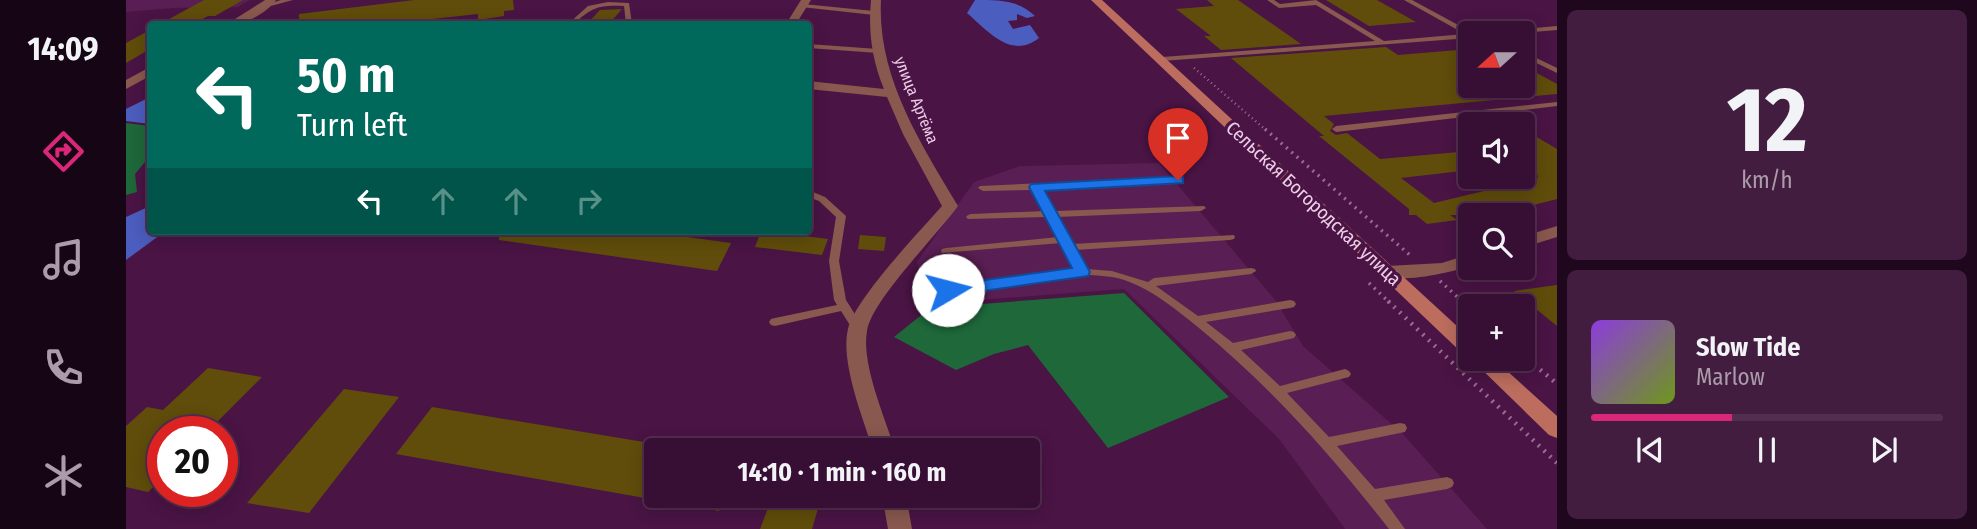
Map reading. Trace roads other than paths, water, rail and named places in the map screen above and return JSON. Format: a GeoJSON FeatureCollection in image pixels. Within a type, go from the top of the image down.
{"type":"FeatureCollection","features":[{"type":"Feature","properties":{"kind":"main road","name":"Сельская Богородская улица"},"geometry":{"type":"LineString","coordinates":[[1096,0],[1458,338]]}},
{"type":"Feature","properties":{"kind":"main road"},"geometry":{"type":"LineString","coordinates":[[1494,371],[1557,429]]}},
{"type":"Feature","properties":{"kind":"street"},"geometry":{"type":"LineString","coordinates":[[238,21],[269,3]]}},
{"type":"Feature","properties":{"kind":"street"},"geometry":{"type":"LineString","coordinates":[[793,21],[804,3]]}},
{"type":"Feature","properties":{"kind":"street","name":"улица Артёма"},"geometry":{"type":"LineString","coordinates":[[857,327],[870,304],[950,206],[908,134],[878,51],[875,6]]}},
{"type":"Feature","properties":{"kind":"street"},"geometry":{"type":"LineString","coordinates":[[126,85],[147,73]]}},
{"type":"Feature","properties":{"kind":"street"},"geometry":{"type":"LineString","coordinates":[[812,85],[893,93]]}},
{"type":"Feature","properties":{"kind":"street"},"geometry":{"type":"LineString","coordinates":[[1535,239],[1557,231]]}},
{"type":"Feature","properties":{"kind":"street"},"geometry":{"type":"LineString","coordinates":[[1387,272],[1443,269],[1458,264]]}},
{"type":"Feature","properties":{"kind":"street"},"geometry":{"type":"LineString","coordinates":[[857,327],[857,350],[881,438]]}},
{"type":"Feature","properties":{"kind":"street"},"geometry":{"type":"LineString","coordinates":[[896,508],[900,529]]}},
{"type":"Feature","properties":{"kind":"lane"},"geometry":{"type":"LineString","coordinates":[[269,3],[290,0]]}},
{"type":"Feature","properties":{"kind":"lane"},"geometry":{"type":"LineString","coordinates":[[1270,0],[1279,6],[1315,1],[1382,43]]}},
{"type":"Feature","properties":{"kind":"lane"},"geometry":{"type":"LineString","coordinates":[[1407,0],[1458,28]]}},
{"type":"Feature","properties":{"kind":"lane"},"geometry":{"type":"LineString","coordinates":[[574,21],[587,7],[601,3],[627,4],[629,21]]}},
{"type":"Feature","properties":{"kind":"lane"},"geometry":{"type":"LineString","coordinates":[[804,3],[875,6]]}},
{"type":"Feature","properties":{"kind":"lane"},"geometry":{"type":"LineString","coordinates":[[1535,30],[1557,28]]}},
{"type":"Feature","properties":{"kind":"lane"},"geometry":{"type":"LineString","coordinates":[[1162,59],[1458,36]]}},
{"type":"Feature","properties":{"kind":"lane"},"geometry":{"type":"LineString","coordinates":[[812,46],[878,51]]}},
{"type":"Feature","properties":{"kind":"lane"},"geometry":{"type":"LineString","coordinates":[[1535,60],[1557,71]]}},
{"type":"Feature","properties":{"kind":"lane"},"geometry":{"type":"LineString","coordinates":[[1336,129],[1557,104]]}},
{"type":"Feature","properties":{"kind":"lane"},"geometry":{"type":"LineString","coordinates":[[983,188],[1178,180]]}},
{"type":"Feature","properties":{"kind":"lane"},"geometry":{"type":"LineString","coordinates":[[1036,187],[1082,272]]}},
{"type":"Feature","properties":{"kind":"lane"},"geometry":{"type":"LineString","coordinates":[[812,195],[822,199],[841,216],[834,261],[839,300],[857,327]]}},
{"type":"Feature","properties":{"kind":"lane"},"geometry":{"type":"LineString","coordinates":[[971,217],[1201,208]]}},
{"type":"Feature","properties":{"kind":"lane"},"geometry":{"type":"LineString","coordinates":[[946,251],[1230,237]]}},
{"type":"Feature","properties":{"kind":"lane"},"geometry":{"type":"LineString","coordinates":[[1150,286],[1154,282],[1251,271]]}},
{"type":"Feature","properties":{"kind":"lane"},"geometry":{"type":"LineString","coordinates":[[948,290],[1082,272],[1135,279],[1150,286],[1231,348],[1278,391],[1398,529]]}},
{"type":"Feature","properties":{"kind":"lane"},"geometry":{"type":"LineString","coordinates":[[1196,320],[1290,304]]}},
{"type":"Feature","properties":{"kind":"lane"},"geometry":{"type":"LineString","coordinates":[[775,322],[844,307]]}},
{"type":"Feature","properties":{"kind":"lane"},"geometry":{"type":"LineString","coordinates":[[1231,348],[1290,335]]}},
{"type":"Feature","properties":{"kind":"lane"},"geometry":{"type":"LineString","coordinates":[[1278,391],[1345,374]]}},
{"type":"Feature","properties":{"kind":"lane"},"geometry":{"type":"LineString","coordinates":[[1326,443],[1400,428]]}},
{"type":"Feature","properties":{"kind":"lane"},"geometry":{"type":"LineString","coordinates":[[1372,496],[1447,483]]}},
{"type":"Feature","properties":{"kind":"water"},"geometry":{"type":"Polygon","coordinates":[[[975,0],[1015,4],[1029,11],[1035,16],[1027,18],[1017,14],[1017,20],[1008,21],[1013,29],[1030,25],[1039,38],[1019,46],[1000,40],[967,13],[975,0]]]}},
{"type":"Feature","properties":{"kind":"water"},"geometry":{"type":"Polygon","coordinates":[[[147,98],[147,124],[126,121],[126,109],[147,98]]]}},
{"type":"Feature","properties":{"kind":"water"},"geometry":{"type":"Polygon","coordinates":[[[147,207],[147,235],[160,235],[126,260],[126,217],[147,207]]]}}]}
